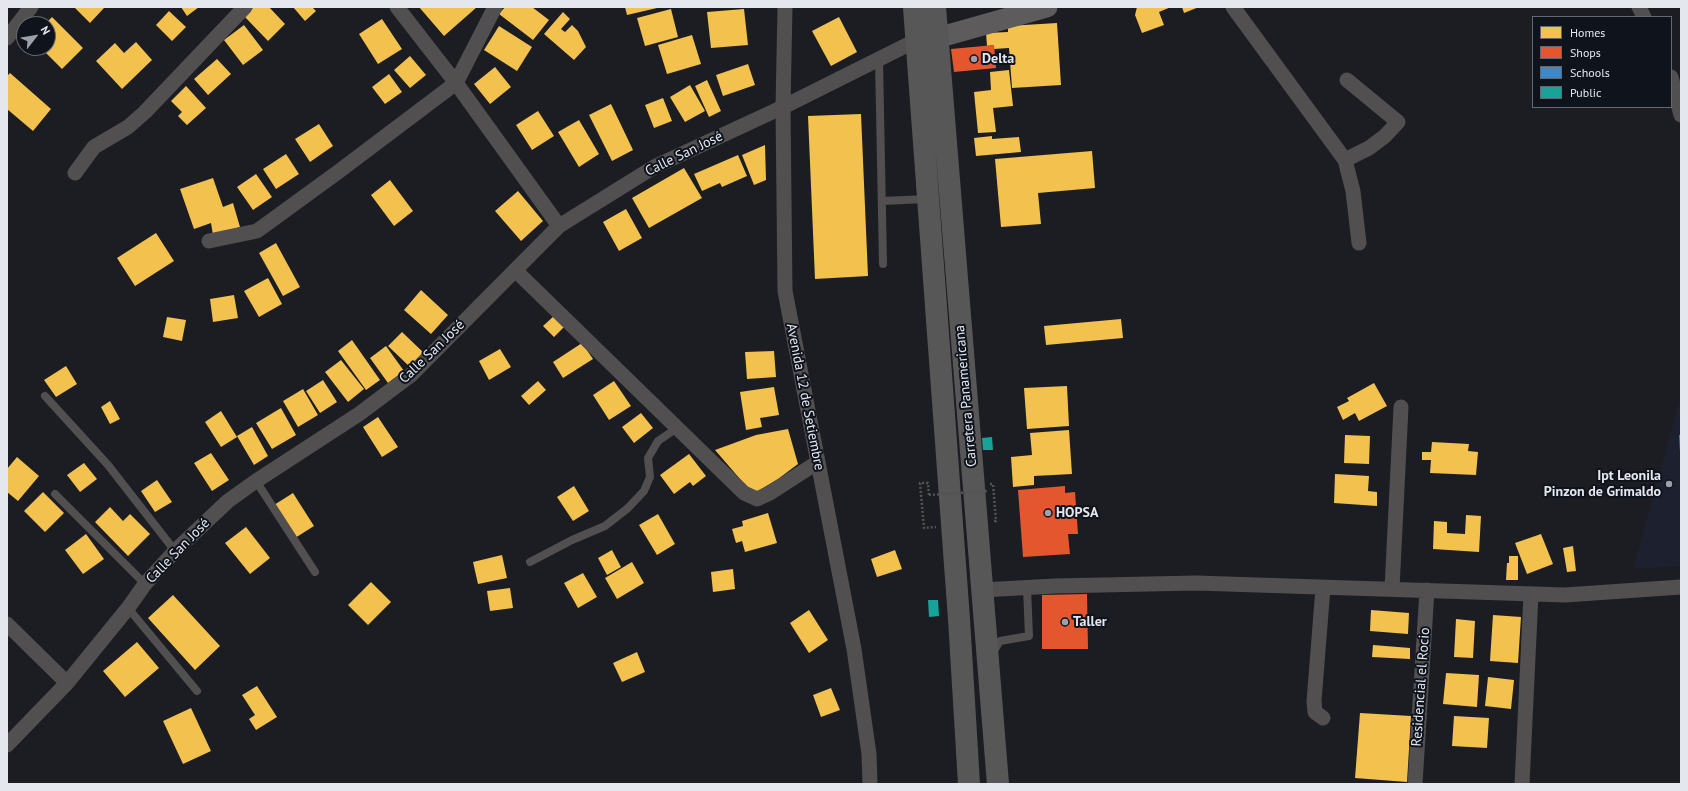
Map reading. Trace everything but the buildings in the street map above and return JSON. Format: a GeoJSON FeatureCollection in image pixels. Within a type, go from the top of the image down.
{"type":"FeatureCollection","features":[{"type":"Feature","properties":{"kind":"highway","name":"Carretera Panamericana"},"geometry":{"type":"LineString","coordinates":[[914,7],[927,39],[982,590],[998,784]]}},
{"type":"Feature","properties":{"kind":"highway","name":"Carretera Panamericana"},"geometry":{"type":"LineString","coordinates":[[927,39],[935,7]]}},
{"type":"Feature","properties":{"kind":"highway","name":"Carretera Panamericana"},"geometry":{"type":"LineString","coordinates":[[927,39],[932,40],[921,54],[918,66],[959,619],[969,784]]}},
{"type":"Feature","properties":{"kind":"highway"},"geometry":{"type":"LineString","coordinates":[[959,619],[969,598],[982,590]]}},
{"type":"Feature","properties":{"kind":"street"},"geometry":{"type":"LineString","coordinates":[[7,38],[31,7]]}},
{"type":"Feature","properties":{"kind":"street"},"geometry":{"type":"LineString","coordinates":[[75,173],[94,147],[128,127],[145,112],[245,7]]}},
{"type":"Feature","properties":{"kind":"street"},"geometry":{"type":"LineString","coordinates":[[397,7],[456,83],[559,226]]}},
{"type":"Feature","properties":{"kind":"street"},"geometry":{"type":"LineString","coordinates":[[209,241],[257,231],[456,83],[495,7]]}},
{"type":"Feature","properties":{"kind":"street","name":"Avenida 12 de Setiembre"},"geometry":{"type":"LineString","coordinates":[[785,7],[783,107],[785,291],[854,649],[869,754],[870,784]]}},
{"type":"Feature","properties":{"kind":"street"},"geometry":{"type":"LineString","coordinates":[[927,39],[1047,7]]}},
{"type":"Feature","properties":{"kind":"street"},"geometry":{"type":"LineString","coordinates":[[1233,7],[1345,160],[1353,191],[1359,243]]}},
{"type":"Feature","properties":{"kind":"street"},"geometry":{"type":"LineString","coordinates":[[1639,7],[1644,16]]}},
{"type":"Feature","properties":{"kind":"street","name":"Calle San José"},"geometry":{"type":"LineString","coordinates":[[7,746],[67,683],[128,608],[145,584],[175,551],[228,501],[358,414],[411,375],[559,226],[654,167],[783,107],[879,59],[927,39]]}},
{"type":"Feature","properties":{"kind":"street"},"geometry":{"type":"LineString","coordinates":[[1345,160],[1369,148],[1385,136],[1398,122],[1347,80]]}},
{"type":"Feature","properties":{"kind":"street"},"geometry":{"type":"LineString","coordinates":[[1672,81],[1681,115]]}},
{"type":"Feature","properties":{"kind":"street"},"geometry":{"type":"LineString","coordinates":[[516,270],[744,493],[757,499],[770,493],[818,462]]}},
{"type":"Feature","properties":{"kind":"street"},"geometry":{"type":"LineString","coordinates":[[1392,589],[1401,407]]}},
{"type":"Feature","properties":{"kind":"street"},"geometry":{"type":"LineString","coordinates":[[982,590],[1196,583],[1565,595],[1681,587]]}},
{"type":"Feature","properties":{"kind":"street"},"geometry":{"type":"LineString","coordinates":[[1323,588],[1314,701],[1316,712],[1323,718]]}},
{"type":"Feature","properties":{"kind":"street","name":"Residencial el Rocio"},"geometry":{"type":"LineString","coordinates":[[1415,784],[1427,590]]}},
{"type":"Feature","properties":{"kind":"street"},"geometry":{"type":"LineString","coordinates":[[1522,784],[1532,594]]}},
{"type":"Feature","properties":{"kind":"street"},"geometry":{"type":"LineString","coordinates":[[7,624],[67,683]]}},
{"type":"Feature","properties":{"kind":"lane"},"geometry":{"type":"LineString","coordinates":[[879,59],[883,264]]}},
{"type":"Feature","properties":{"kind":"lane"},"geometry":{"type":"LineString","coordinates":[[882,201],[928,199]]}},
{"type":"Feature","properties":{"kind":"lane"},"geometry":{"type":"LineString","coordinates":[[45,396],[108,465],[175,551]]}},
{"type":"Feature","properties":{"kind":"lane"},"geometry":{"type":"LineString","coordinates":[[530,562],[572,540],[605,526],[628,508],[644,491],[650,477],[648,458],[658,441],[677,428]]}},
{"type":"Feature","properties":{"kind":"lane"},"geometry":{"type":"LineString","coordinates":[[256,481],[315,572]]}},
{"type":"Feature","properties":{"kind":"lane"},"geometry":{"type":"LineString","coordinates":[[55,494],[145,584]]}},
{"type":"Feature","properties":{"kind":"lane"},"geometry":{"type":"LineString","coordinates":[[988,660],[1000,641],[1029,636],[1027,588]]}},
{"type":"Feature","properties":{"kind":"lane"},"geometry":{"type":"LineString","coordinates":[[128,608],[197,691]]}},
{"type":"Feature","properties":{"kind":"path"},"geometry":{"type":"LineString","coordinates":[[924,528],[920,483],[928,483],[929,495],[988,491]]}},
{"type":"Feature","properties":{"kind":"shaded area","name":"Ipt Leonila Pinzon de Grimaldo"},"geometry":{"type":"Polygon","coordinates":[[[1681,396],[1681,566],[1633,569],[1679,403],[1681,396]]]}},
{"type":"Feature","properties":{"kind":"place","name":"Delta"},"geometry":{"type":"Point","coordinates":[974,59]}},
{"type":"Feature","properties":{"kind":"place","name":"Ipt Leonila Pinzon de Grimaldo"},"geometry":{"type":"Point","coordinates":[1669,484]}},
{"type":"Feature","properties":{"kind":"place","name":"HOPSA"},"geometry":{"type":"Point","coordinates":[1048,513]}},
{"type":"Feature","properties":{"kind":"place","name":"Taller"},"geometry":{"type":"Point","coordinates":[1065,622]}}]}
